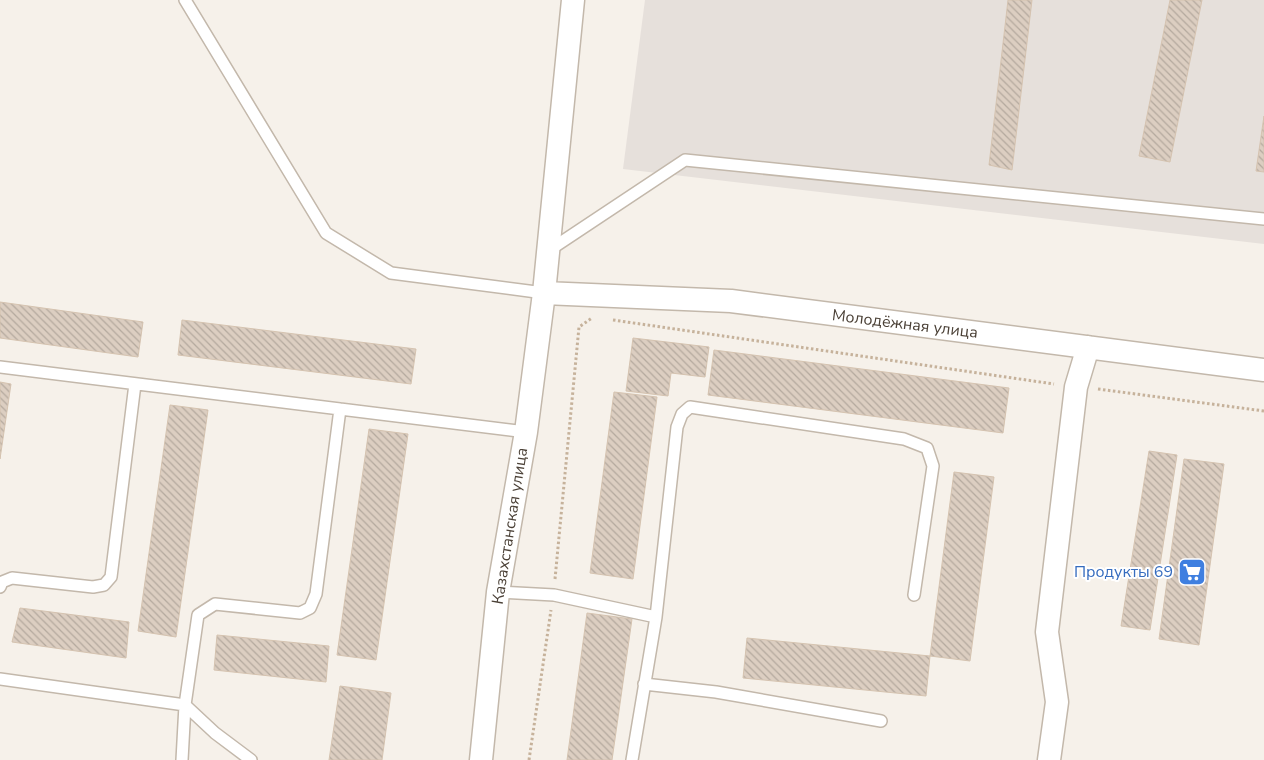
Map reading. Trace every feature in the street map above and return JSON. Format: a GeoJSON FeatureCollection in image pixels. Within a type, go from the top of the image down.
{"type":"FeatureCollection","features":[{"type":"Feature","properties":{"kind":"street","name":"Казахстанская улица"},"geometry":{"type":"LineString","coordinates":[[480,760],[498,592],[526,432],[544,293],[573,0]]}},
{"type":"Feature","properties":{"kind":"street","name":"Молодёжная улица"},"geometry":{"type":"LineString","coordinates":[[544,293],[731,301],[1264,370]]}},
{"type":"Feature","properties":{"kind":"street"},"geometry":{"type":"LineString","coordinates":[[1049,760],[1057,702],[1047,632],[1076,387],[1088,347]]}},
{"type":"Feature","properties":{"kind":"lane"},"geometry":{"type":"LineString","coordinates":[[185,0],[326,233],[391,273],[544,293]]}},
{"type":"Feature","properties":{"kind":"lane"},"geometry":{"type":"LineString","coordinates":[[548,251],[685,160],[1264,219]]}},
{"type":"Feature","properties":{"kind":"lane"},"geometry":{"type":"LineString","coordinates":[[0,367],[526,432]]}},
{"type":"Feature","properties":{"kind":"lane"},"geometry":{"type":"LineString","coordinates":[[0,587],[2,582],[12,578],[93,587],[104,584],[111,578],[135,384]]}},
{"type":"Feature","properties":{"kind":"lane"},"geometry":{"type":"LineString","coordinates":[[632,760],[656,617],[677,427],[682,414],[690,407],[904,439],[927,448],[932,466],[914,595]]}},
{"type":"Feature","properties":{"kind":"lane"},"geometry":{"type":"LineString","coordinates":[[182,760],[185,705],[198,616],[215,604],[300,613],[310,608],[316,594],[340,409]]}},
{"type":"Feature","properties":{"kind":"lane"},"geometry":{"type":"LineString","coordinates":[[498,592],[554,595],[656,617]]}},
{"type":"Feature","properties":{"kind":"lane"},"geometry":{"type":"LineString","coordinates":[[0,679],[185,705],[215,733],[251,760]]}},
{"type":"Feature","properties":{"kind":"lane"},"geometry":{"type":"LineString","coordinates":[[644,684],[716,692],[881,721]]}},
{"type":"Feature","properties":{"kind":"path"},"geometry":{"type":"LineString","coordinates":[[529,760],[554,595],[579,327],[593,317]]}},
{"type":"Feature","properties":{"kind":"path"},"geometry":{"type":"LineString","coordinates":[[612,320],[1076,387],[1264,411]]}},
{"type":"Feature","properties":{"kind":"shaded area"},"geometry":{"type":"Polygon","coordinates":[[[645,0],[1264,0],[1264,244],[623,169],[645,0]]]}},
{"type":"Feature","properties":{"kind":"building"},"geometry":{"type":"Polygon","coordinates":[[[1008,0],[1032,0],[1012,170],[989,165],[1008,0]]]}},
{"type":"Feature","properties":{"kind":"building"},"geometry":{"type":"Polygon","coordinates":[[[1170,0],[1202,0],[1170,162],[1139,156],[1170,0]]]}},
{"type":"Feature","properties":{"kind":"building"},"geometry":{"type":"Polygon","coordinates":[[[1264,116],[1264,172],[1256,171],[1264,116]]]}},
{"type":"Feature","properties":{"kind":"building"},"geometry":{"type":"Polygon","coordinates":[[[0,302],[143,322],[138,357],[0,338],[0,302]]]}},
{"type":"Feature","properties":{"kind":"building"},"geometry":{"type":"Polygon","coordinates":[[[182,320],[416,349],[411,384],[178,355],[182,320]]]}},
{"type":"Feature","properties":{"kind":"building"},"geometry":{"type":"Polygon","coordinates":[[[633,338],[709,347],[705,377],[671,373],[668,396],[626,391],[633,338]]]}},
{"type":"Feature","properties":{"kind":"building"},"geometry":{"type":"Polygon","coordinates":[[[714,350],[1009,388],[1003,433],[708,395],[714,350]]]}},
{"type":"Feature","properties":{"kind":"building"},"geometry":{"type":"Polygon","coordinates":[[[0,382],[11,384],[0,459],[0,382]]]}},
{"type":"Feature","properties":{"kind":"building"},"geometry":{"type":"Polygon","coordinates":[[[614,392],[657,397],[633,579],[590,573],[614,392]]]}},
{"type":"Feature","properties":{"kind":"building"},"geometry":{"type":"Polygon","coordinates":[[[170,405],[208,410],[176,637],[138,631],[170,405]]]}},
{"type":"Feature","properties":{"kind":"building"},"geometry":{"type":"Polygon","coordinates":[[[369,429],[408,434],[376,660],[337,655],[369,429]]]}},
{"type":"Feature","properties":{"kind":"building"},"geometry":{"type":"Polygon","coordinates":[[[1149,451],[1177,455],[1150,630],[1121,626],[1149,451]]]}},
{"type":"Feature","properties":{"kind":"building"},"geometry":{"type":"Polygon","coordinates":[[[1184,459],[1224,464],[1199,645],[1159,639],[1184,459]]]}},
{"type":"Feature","properties":{"kind":"building"},"geometry":{"type":"Polygon","coordinates":[[[954,472],[994,477],[970,661],[930,656],[954,472]]]}},
{"type":"Feature","properties":{"kind":"building"},"geometry":{"type":"Polygon","coordinates":[[[20,608],[129,622],[126,658],[12,642],[20,608]]]}},
{"type":"Feature","properties":{"kind":"building"},"geometry":{"type":"Polygon","coordinates":[[[587,613],[632,619],[612,760],[567,760],[587,613]]]}},
{"type":"Feature","properties":{"kind":"building"},"geometry":{"type":"Polygon","coordinates":[[[217,635],[329,646],[326,682],[214,670],[217,635]]]}},
{"type":"Feature","properties":{"kind":"building"},"geometry":{"type":"Polygon","coordinates":[[[747,638],[930,656],[926,696],[743,678],[747,638]]]}},
{"type":"Feature","properties":{"kind":"building"},"geometry":{"type":"Polygon","coordinates":[[[340,686],[391,693],[382,760],[329,760],[340,686]]]}},
{"type":"Feature","properties":{"kind":"place","name":"Продукты 69"},"geometry":{"type":"Point","coordinates":[1192,572]}}]}
